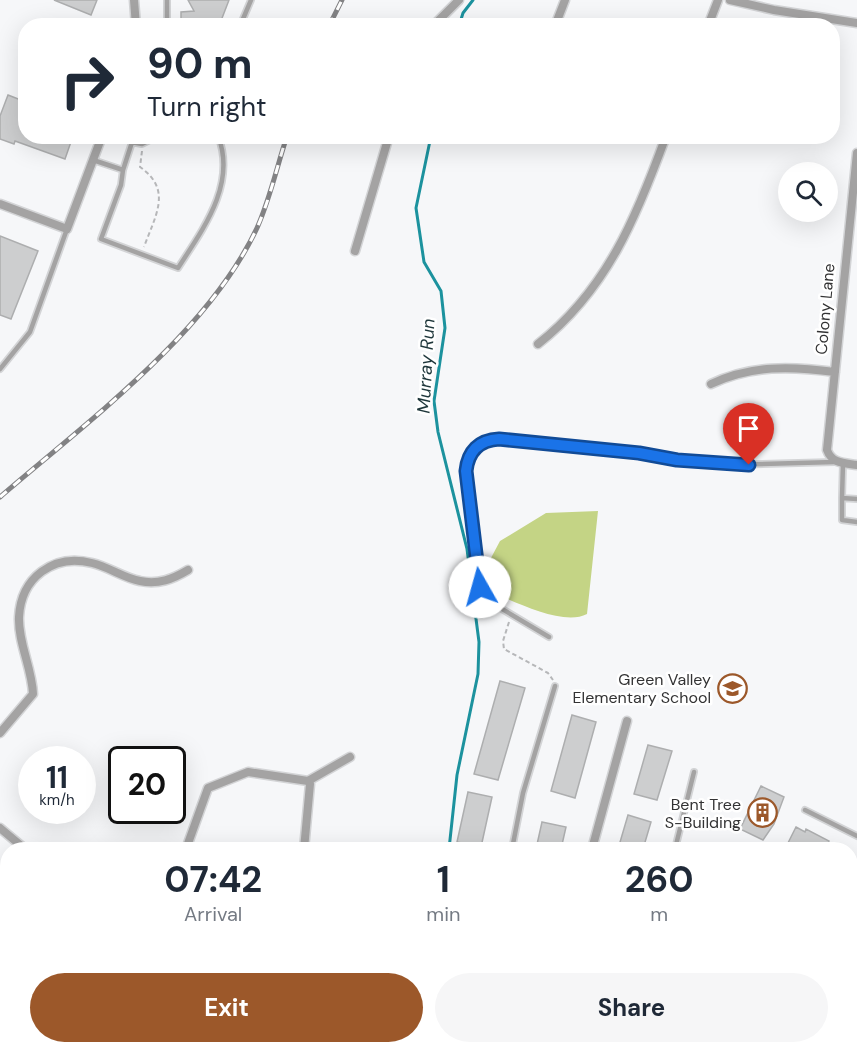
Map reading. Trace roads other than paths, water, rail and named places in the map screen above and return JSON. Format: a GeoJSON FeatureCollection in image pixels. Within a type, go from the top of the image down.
{"type":"FeatureCollection","features":[{"type":"Feature","properties":{"kind":"street"},"geometry":{"type":"LineString","coordinates":[[134,0],[135,18]]}},
{"type":"Feature","properties":{"kind":"street"},"geometry":{"type":"LineString","coordinates":[[441,18],[459,0]]}},
{"type":"Feature","properties":{"kind":"street"},"geometry":{"type":"LineString","coordinates":[[558,18],[565,0]]}},
{"type":"Feature","properties":{"kind":"street"},"geometry":{"type":"LineString","coordinates":[[711,18],[718,0]]}},
{"type":"Feature","properties":{"kind":"street"},"geometry":{"type":"LineString","coordinates":[[730,0],[774,10],[829,18]]}},
{"type":"Feature","properties":{"kind":"street"},"geometry":{"type":"LineString","coordinates":[[840,20],[857,22]]}},
{"type":"Feature","properties":{"kind":"street"},"geometry":{"type":"LineString","coordinates":[[0,204],[67,229],[99,144]]}},
{"type":"Feature","properties":{"kind":"street"},"geometry":{"type":"LineString","coordinates":[[355,251],[388,144]]}},
{"type":"Feature","properties":{"kind":"street"},"geometry":{"type":"LineString","coordinates":[[538,344],[574,312],[603,276],[631,227],[663,144]]}},
{"type":"Feature","properties":{"kind":"street","name":"Colony Lane"},"geometry":{"type":"LineString","coordinates":[[840,463],[829,456],[827,450],[857,153]]}},
{"type":"Feature","properties":{"kind":"street"},"geometry":{"type":"LineString","coordinates":[[711,384],[743,371],[762,368],[835,372]]}},
{"type":"Feature","properties":{"kind":"street"},"geometry":{"type":"LineString","coordinates":[[840,463],[857,465]]}},
{"type":"Feature","properties":{"kind":"street"},"geometry":{"type":"LineString","coordinates":[[0,733],[33,694],[19,618],[22,593],[37,574],[51,567],[79,561],[92,563],[140,581],[170,580],[188,570]]}},
{"type":"Feature","properties":{"kind":"street"},"geometry":{"type":"LineString","coordinates":[[594,842],[627,721]]}},
{"type":"Feature","properties":{"kind":"street"},"geometry":{"type":"LineString","coordinates":[[189,842],[208,788],[248,772],[308,781],[350,757]]}},
{"type":"Feature","properties":{"kind":"street"},"geometry":{"type":"LineString","coordinates":[[305,842],[310,784],[308,781]]}},
{"type":"Feature","properties":{"kind":"street"},"geometry":{"type":"LineString","coordinates":[[0,828],[17,842]]}},
{"type":"Feature","properties":{"kind":"lane"},"geometry":{"type":"LineString","coordinates":[[167,0],[167,18]]}},
{"type":"Feature","properties":{"kind":"lane"},"geometry":{"type":"LineString","coordinates":[[243,18],[251,0]]}},
{"type":"Feature","properties":{"kind":"lane"},"geometry":{"type":"LineString","coordinates":[[131,144],[121,185],[101,239],[178,268],[214,207],[226,170],[220,144]]}},
{"type":"Feature","properties":{"kind":"lane"},"geometry":{"type":"LineString","coordinates":[[93,160],[123,170]]}},
{"type":"Feature","properties":{"kind":"lane"},"geometry":{"type":"LineString","coordinates":[[0,369],[30,332],[67,229]]}},
{"type":"Feature","properties":{"kind":"lane"},"geometry":{"type":"LineString","coordinates":[[549,637],[488,600],[480,587],[466,471],[470,454],[480,443],[499,439],[727,465],[840,463],[842,520],[857,522]]}},
{"type":"Feature","properties":{"kind":"lane"},"geometry":{"type":"LineString","coordinates":[[842,498],[857,499]]}},
{"type":"Feature","properties":{"kind":"lane"},"geometry":{"type":"LineString","coordinates":[[513,842],[523,793],[555,686]]}},
{"type":"Feature","properties":{"kind":"lane"},"geometry":{"type":"LineString","coordinates":[[677,842],[694,772]]}},
{"type":"Feature","properties":{"kind":"lane"},"geometry":{"type":"LineString","coordinates":[[805,810],[857,836]]}},
{"type":"Feature","properties":{"kind":"waterway","name":"Murray Run"},"geometry":{"type":"LineString","coordinates":[[461,18],[473,0]]}},
{"type":"Feature","properties":{"kind":"waterway","name":"Murray Run"},"geometry":{"type":"LineString","coordinates":[[429,144],[416,208],[424,262],[441,291],[445,328],[434,401],[438,432],[467,549],[479,642],[478,674],[457,775],[450,842]]}},
{"type":"Feature","properties":{"kind":"railway"},"geometry":{"type":"LineString","coordinates":[[333,18],[342,0]]}},
{"type":"Feature","properties":{"kind":"railway"},"geometry":{"type":"LineString","coordinates":[[0,497],[143,374],[208,304],[235,267],[257,228],[285,144]]}},
{"type":"Feature","properties":{"kind":"place","name":"Green Valley Elementary School"},"geometry":{"type":"Point","coordinates":[732,688]}},
{"type":"Feature","properties":{"kind":"place","name":"Bent Tree S-Building"},"geometry":{"type":"Point","coordinates":[762,813]}}]}
